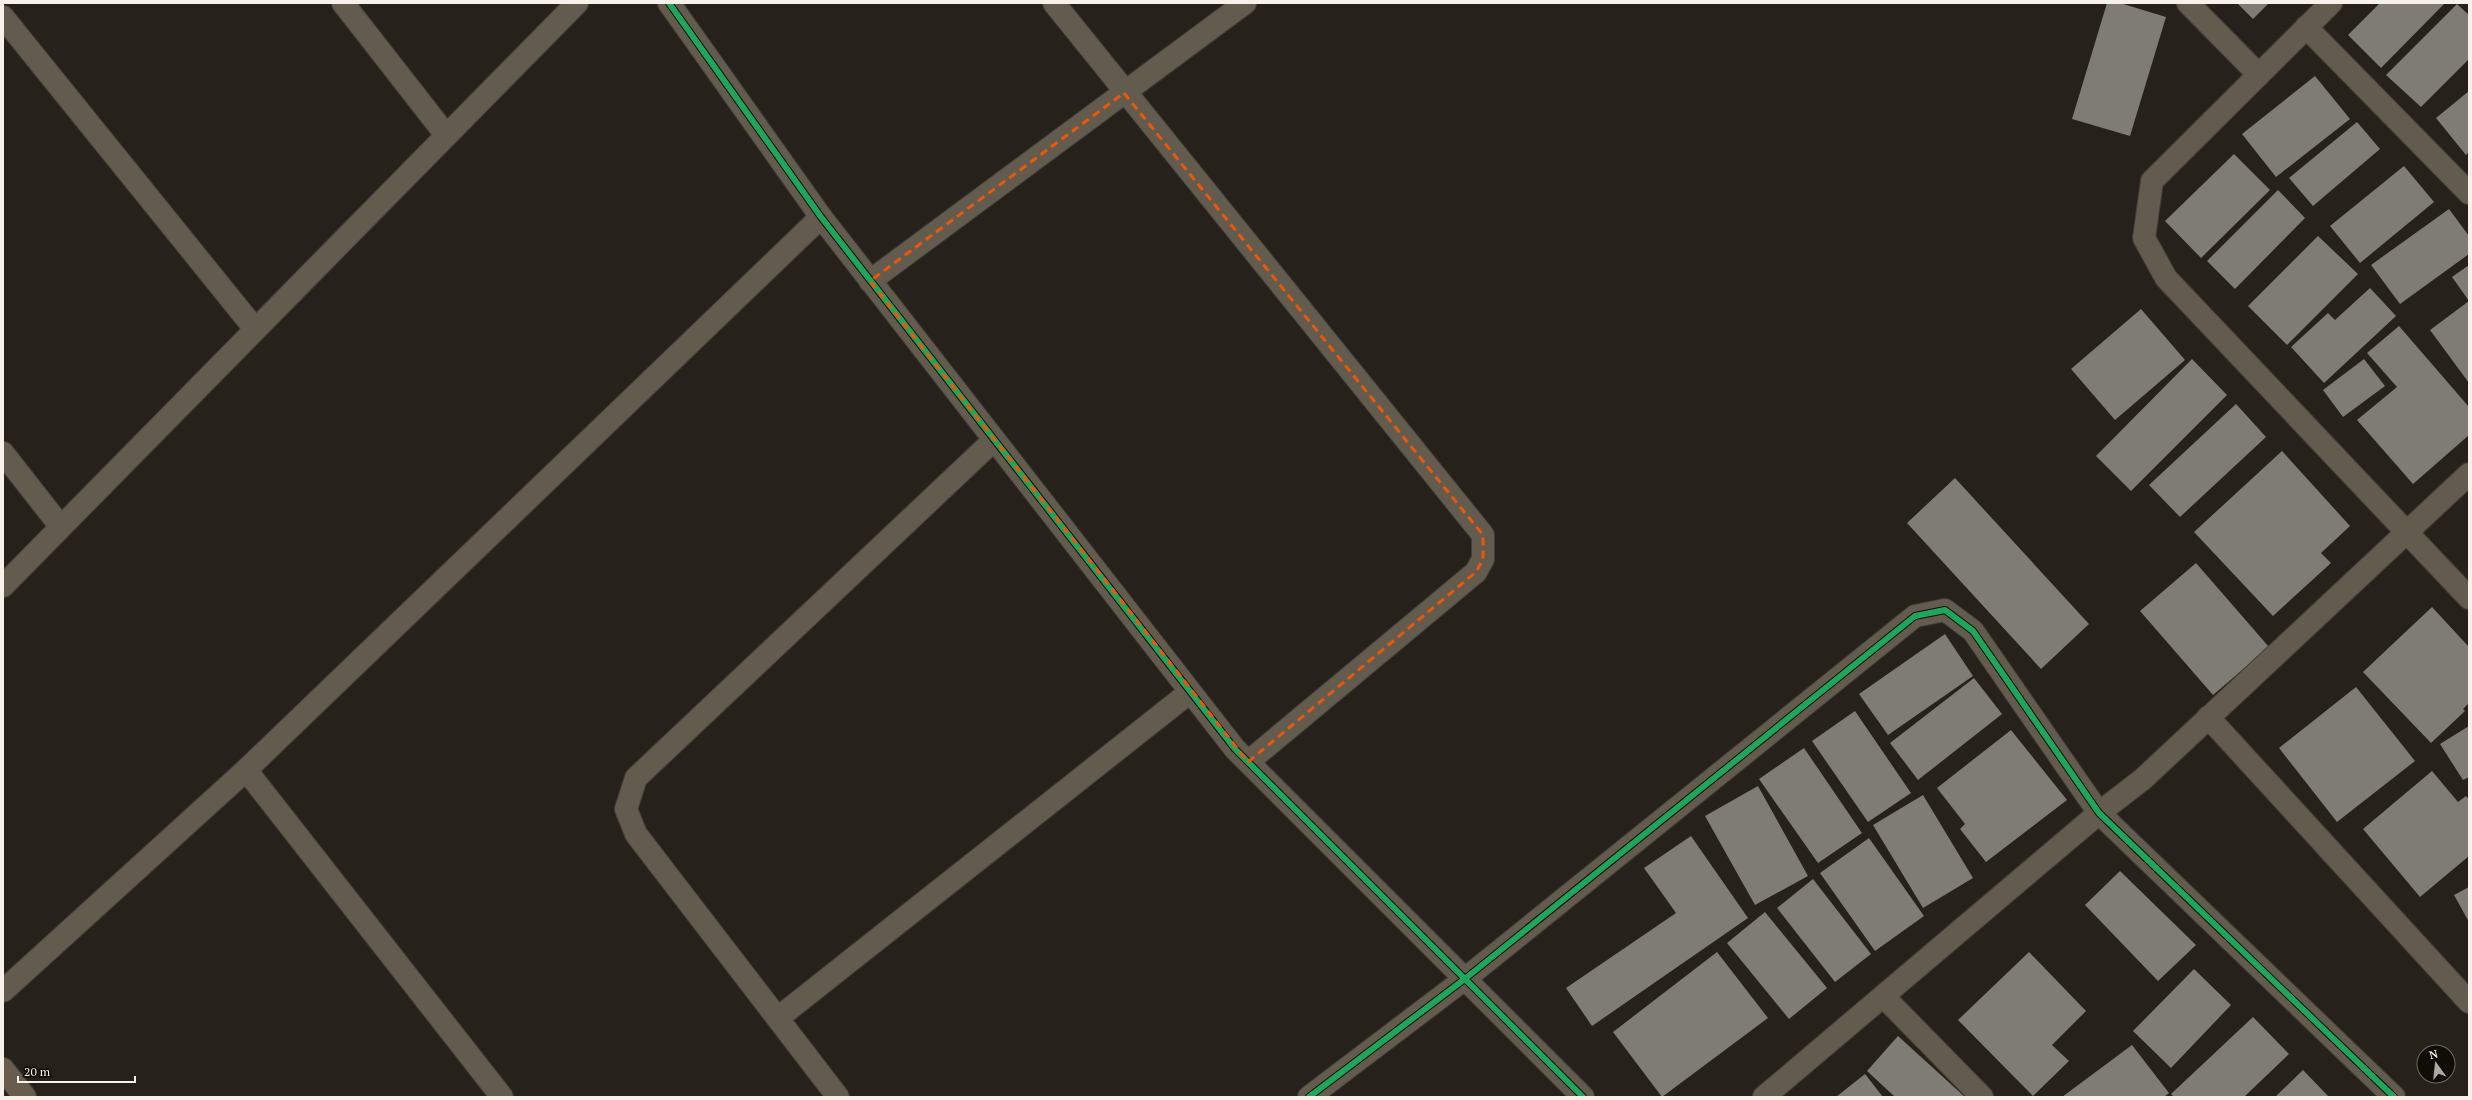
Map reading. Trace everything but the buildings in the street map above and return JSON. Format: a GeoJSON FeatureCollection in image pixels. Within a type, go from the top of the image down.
{"type":"FeatureCollection","features":[{"type":"Feature","properties":{"kind":"main road"},"geometry":{"type":"LineString","coordinates":[[3,1068],[25,1097]]}},
{"type":"Feature","properties":{"kind":"street"},"geometry":{"type":"LineString","coordinates":[[343,3],[446,135]]}},
{"type":"Feature","properties":{"kind":"street"},"geometry":{"type":"LineString","coordinates":[[3,586],[577,3]]}},
{"type":"Feature","properties":{"kind":"street"},"geometry":{"type":"LineString","coordinates":[[669,3],[821,217],[1190,692],[1248,762],[1466,978],[1583,1097]]}},
{"type":"Feature","properties":{"kind":"street"},"geometry":{"type":"LineString","coordinates":[[1054,3],[1124,93],[1483,536],[1483,559],[1476,572],[1248,762]]}},
{"type":"Feature","properties":{"kind":"street"},"geometry":{"type":"LineString","coordinates":[[870,281],[1245,3]]}},
{"type":"Feature","properties":{"kind":"street"},"geometry":{"type":"LineString","coordinates":[[2188,3],[2259,75]]}},
{"type":"Feature","properties":{"kind":"street"},"geometry":{"type":"LineString","coordinates":[[2331,3],[2152,181],[2144,238],[2166,278],[2469,598]]}},
{"type":"Feature","properties":{"kind":"street"},"geometry":{"type":"LineString","coordinates":[[3,17],[255,330]]}},
{"type":"Feature","properties":{"kind":"street"},"geometry":{"type":"LineString","coordinates":[[2306,27],[2469,193]]}},
{"type":"Feature","properties":{"kind":"street"},"geometry":{"type":"LineString","coordinates":[[3,991],[246,770],[821,217]]}},
{"type":"Feature","properties":{"kind":"street"},"geometry":{"type":"LineString","coordinates":[[838,1097],[636,834],[626,809],[636,778],[994,440]]}},
{"type":"Feature","properties":{"kind":"street"},"geometry":{"type":"LineString","coordinates":[[3,453],[61,527]]}},
{"type":"Feature","properties":{"kind":"street"},"geometry":{"type":"LineString","coordinates":[[1764,1097],[2099,813],[2143,779],[2469,474]]}},
{"type":"Feature","properties":{"kind":"street"},"geometry":{"type":"LineString","coordinates":[[1310,1097],[1466,978],[1915,616],[1945,610],[1973,631],[2099,813],[2394,1097]]}},
{"type":"Feature","properties":{"kind":"street"},"geometry":{"type":"LineString","coordinates":[[778,1018],[1190,692]]}},
{"type":"Feature","properties":{"kind":"street"},"geometry":{"type":"LineString","coordinates":[[2208,717],[2469,1002]]}},
{"type":"Feature","properties":{"kind":"street"},"geometry":{"type":"LineString","coordinates":[[246,770],[502,1097]]}},
{"type":"Feature","properties":{"kind":"street"},"geometry":{"type":"LineString","coordinates":[[1883,996],[1982,1097]]}},
{"type":"Feature","properties":{"kind":"highlighted area"},"geometry":{"type":"Polygon","coordinates":[[[1124,93],[1483,535],[1483,559],[1476,572],[1248,762],[870,281],[1124,93]]]}},
{"type":"Feature","properties":{"kind":"cycle path"},"geometry":{"type":"LineString","coordinates":[[669,3],[821,217],[1235,749],[1583,1097]]}},
{"type":"Feature","properties":{"kind":"cycle path"},"geometry":{"type":"LineString","coordinates":[[1309,1097],[1466,978],[1915,616],[1945,610],[1973,631],[2099,813],[2394,1097]]}}]}
